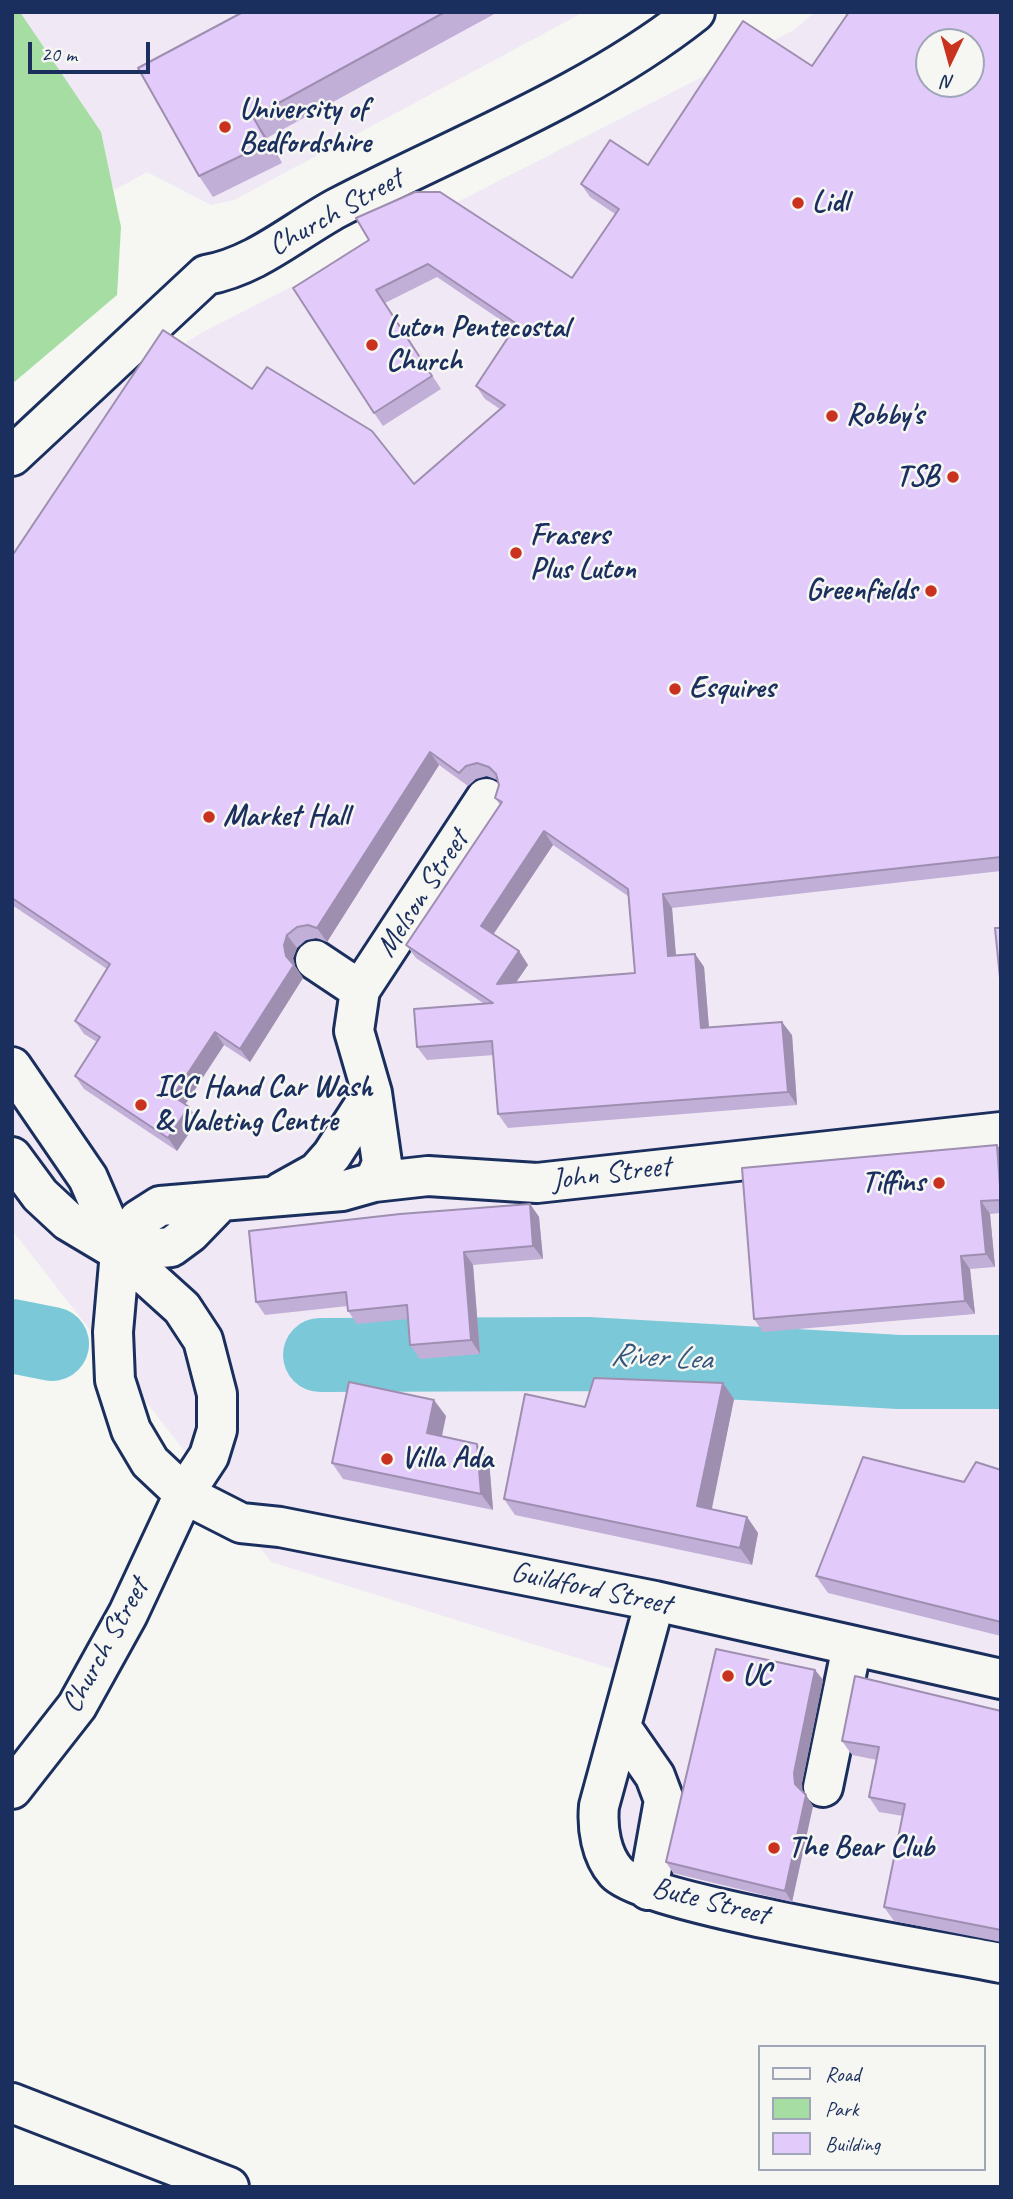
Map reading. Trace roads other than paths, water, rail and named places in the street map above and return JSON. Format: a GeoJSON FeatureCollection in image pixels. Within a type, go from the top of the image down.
{"type":"FeatureCollection","features":[{"type":"Feature","properties":{"kind":"street","name":"Church Street"},"geometry":{"type":"LineString","coordinates":[[12,456],[206,275],[245,265],[335,209],[585,83],[695,12]]}},
{"type":"Feature","properties":{"kind":"street","name":"Melson Street"},"geometry":{"type":"LineString","coordinates":[[374,1182],[382,1163],[372,1093],[354,1031],[360,990],[486,798]]}},
{"type":"Feature","properties":{"kind":"street","name":"Melson Street"},"geometry":{"type":"LineString","coordinates":[[315,960],[360,990]]}},
{"type":"Feature","properties":{"kind":"street","name":"Church Street"},"geometry":{"type":"LineString","coordinates":[[12,1067],[88,1178],[120,1252],[113,1332],[115,1380],[131,1430],[150,1462],[184,1494]]}},
{"type":"Feature","properties":{"kind":"street"},"geometry":{"type":"LineString","coordinates":[[276,1195],[317,1172],[332,1155],[372,1093]]}},
{"type":"Feature","properties":{"kind":"street","name":"John Street"},"geometry":{"type":"LineString","coordinates":[[120,1252],[171,1247],[190,1233],[221,1201],[342,1191],[374,1182],[428,1176],[537,1183],[1001,1132]]}},
{"type":"Feature","properties":{"kind":"street","name":"Church Street"},"geometry":{"type":"LineString","coordinates":[[12,1157],[40,1195],[68,1221],[120,1252],[182,1308],[203,1340],[217,1394],[217,1430],[209,1456],[184,1494],[128,1614],[77,1706],[12,1789]]}},
{"type":"Feature","properties":{"kind":"street","name":"Guildford Street"},"geometry":{"type":"LineString","coordinates":[[184,1494],[241,1523],[280,1527],[655,1601],[1001,1679]]}},
{"type":"Feature","properties":{"kind":"street","name":"Bute Street"},"geometry":{"type":"LineString","coordinates":[[655,1601],[599,1807],[597,1824],[603,1846],[617,1873],[648,1890],[755,1915],[1001,1963]]}},
{"type":"Feature","properties":{"kind":"street"},"geometry":{"type":"LineString","coordinates":[[823,1787],[852,1646]]}},
{"type":"Feature","properties":{"kind":"street"},"geometry":{"type":"LineString","coordinates":[[621,1727],[655,1776],[664,1800],[648,1890]]}},
{"type":"Feature","properties":{"kind":"street"},"geometry":{"type":"LineString","coordinates":[[12,2103],[229,2187]]}},
{"type":"Feature","properties":{"kind":"waterway","name":"River Lea"},"geometry":{"type":"LineString","coordinates":[[12,1336],[52,1344]]}},
{"type":"Feature","properties":{"kind":"waterway","name":"River Lea"},"geometry":{"type":"LineString","coordinates":[[320,1355],[587,1354],[899,1372],[1001,1372]]}},
{"type":"Feature","properties":{"kind":"place","name":"University of Bedfordshire"},"geometry":{"type":"Point","coordinates":[225,127]}},
{"type":"Feature","properties":{"kind":"place","name":"Lidl"},"geometry":{"type":"Point","coordinates":[798,203]}},
{"type":"Feature","properties":{"kind":"place","name":"Luton Pentecostal Church"},"geometry":{"type":"Point","coordinates":[372,345]}},
{"type":"Feature","properties":{"kind":"place","name":"Robby's"},"geometry":{"type":"Point","coordinates":[832,416]}},
{"type":"Feature","properties":{"kind":"place","name":"TSB"},"geometry":{"type":"Point","coordinates":[953,477]}},
{"type":"Feature","properties":{"kind":"place","name":"Frasers Plus Luton"},"geometry":{"type":"Point","coordinates":[516,553]}},
{"type":"Feature","properties":{"kind":"place","name":"Greenfields"},"geometry":{"type":"Point","coordinates":[931,591]}},
{"type":"Feature","properties":{"kind":"place","name":"Esquires"},"geometry":{"type":"Point","coordinates":[675,689]}},
{"type":"Feature","properties":{"kind":"place","name":"Market Hall"},"geometry":{"type":"Point","coordinates":[209,817]}},
{"type":"Feature","properties":{"kind":"place","name":"ICC Hand Car Wash & Valeting Centre"},"geometry":{"type":"Point","coordinates":[141,1105]}},
{"type":"Feature","properties":{"kind":"place","name":"Tiffins"},"geometry":{"type":"Point","coordinates":[939,1183]}},
{"type":"Feature","properties":{"kind":"place","name":"Villa Ada"},"geometry":{"type":"Point","coordinates":[387,1459]}},
{"type":"Feature","properties":{"kind":"place","name":"UC"},"geometry":{"type":"Point","coordinates":[728,1676]}},
{"type":"Feature","properties":{"kind":"place","name":"The Bear Club"},"geometry":{"type":"Point","coordinates":[774,1848]}}]}
